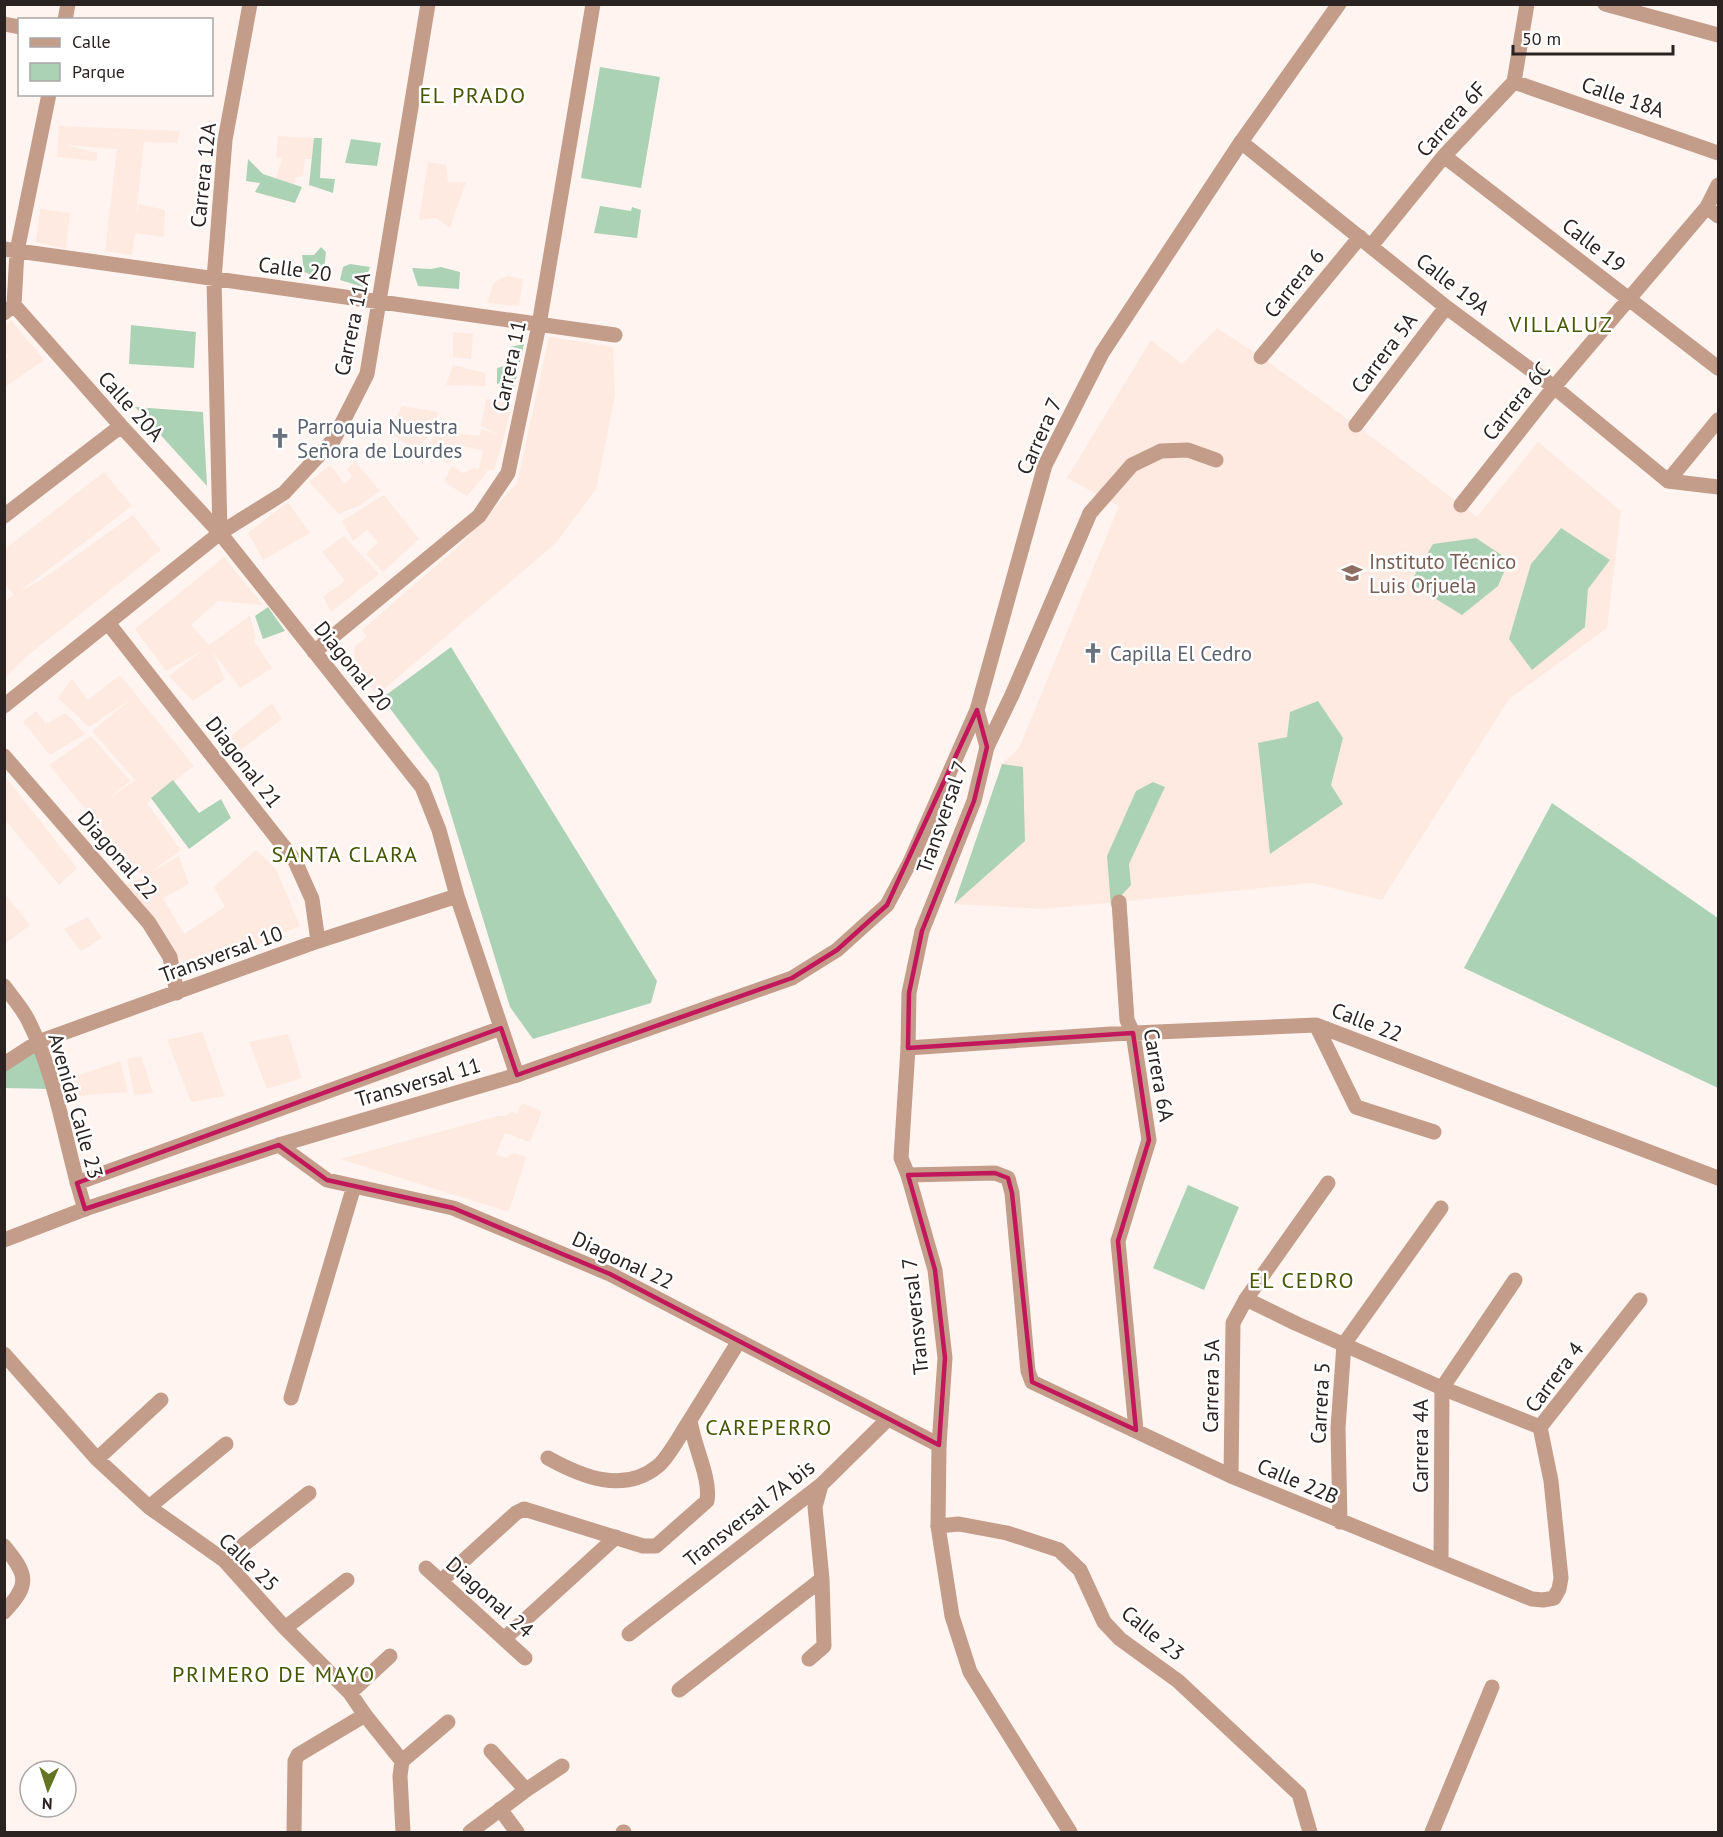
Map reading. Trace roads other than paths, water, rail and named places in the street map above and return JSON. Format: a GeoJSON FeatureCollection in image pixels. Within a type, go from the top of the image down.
{"type":"FeatureCollection","features":[{"type":"Feature","properties":{"kind":"street","name":"Carrera 12A"},"geometry":{"type":"LineString","coordinates":[[214,279],[225,140],[249,4]]}},
{"type":"Feature","properties":{"kind":"street","name":"Carrera 11A"},"geometry":{"type":"LineString","coordinates":[[4,706],[220,533],[285,493],[334,439],[367,374],[428,4]]}},
{"type":"Feature","properties":{"kind":"street","name":"Carrera 11"},"geometry":{"type":"LineString","coordinates":[[314,652],[479,516],[508,472],[539,325],[593,4]]}},
{"type":"Feature","properties":{"kind":"street","name":"Carrera 7"},"geometry":{"type":"LineString","coordinates":[[837,950],[887,905],[910,862],[976,710],[1045,465],[1102,353],[1241,142],[1340,4]]}},
{"type":"Feature","properties":{"kind":"street","name":"Carrera 6F"},"geometry":{"type":"LineString","coordinates":[[1365,241],[1514,82],[1527,4]]}},
{"type":"Feature","properties":{"kind":"street"},"geometry":{"type":"LineString","coordinates":[[1605,4],[1719,35]]}},
{"type":"Feature","properties":{"kind":"street","name":"Calle 18A"},"geometry":{"type":"LineString","coordinates":[[1514,82],[1719,153]]}},
{"type":"Feature","properties":{"kind":"street"},"geometry":{"type":"LineString","coordinates":[[9,309],[11,250],[50,96]]}},
{"type":"Feature","properties":{"kind":"street","name":"Calle 19A"},"geometry":{"type":"LineString","coordinates":[[1241,142],[1446,307],[1554,387],[1668,481]]}},
{"type":"Feature","properties":{"kind":"street","name":"Calle 19"},"geometry":{"type":"LineString","coordinates":[[1444,156],[1719,368]]}},
{"type":"Feature","properties":{"kind":"street","name":"Carrera 6C"},"geometry":{"type":"LineString","coordinates":[[1461,505],[1628,298],[1713,211],[1719,185]]}},
{"type":"Feature","properties":{"kind":"street","name":"Carrera 6"},"geometry":{"type":"LineString","coordinates":[[1261,357],[1365,241]]}},
{"type":"Feature","properties":{"kind":"street","name":"Calle 20"},"geometry":{"type":"LineString","coordinates":[[11,250],[615,335]]}},
{"type":"Feature","properties":{"kind":"street"},"geometry":{"type":"LineString","coordinates":[[214,279],[220,533]]}},
{"type":"Feature","properties":{"kind":"street","name":"Carrera 5A"},"geometry":{"type":"LineString","coordinates":[[1356,425],[1446,307]]}},
{"type":"Feature","properties":{"kind":"street","name":"Calle 20A"},"geometry":{"type":"LineString","coordinates":[[9,309],[220,533]]}},
{"type":"Feature","properties":{"kind":"street"},"geometry":{"type":"LineString","coordinates":[[1668,481],[1719,420]]}},
{"type":"Feature","properties":{"kind":"street"},"geometry":{"type":"LineString","coordinates":[[4,516],[120,426]]}},
{"type":"Feature","properties":{"kind":"street"},"geometry":{"type":"LineString","coordinates":[[987,747],[1012,696],[1090,513],[1132,465],[1161,451],[1188,450],[1216,460]]}},
{"type":"Feature","properties":{"kind":"street"},"geometry":{"type":"LineString","coordinates":[[1668,481],[1719,487]]}},
{"type":"Feature","properties":{"kind":"street","name":"Diagonal 20"},"geometry":{"type":"LineString","coordinates":[[220,533],[422,787],[439,830],[457,896],[517,1075]]}},
{"type":"Feature","properties":{"kind":"street","name":"Diagonal 21"},"geometry":{"type":"LineString","coordinates":[[108,623],[295,861],[312,899],[318,941]]}},
{"type":"Feature","properties":{"kind":"street","name":"Transversal 7"},"geometry":{"type":"LineString","coordinates":[[976,710],[987,747],[974,801],[922,931],[909,993],[901,1158],[935,1270],[945,1358],[939,1445],[938,1526],[952,1616],[970,1672],[1070,1833]]}},
{"type":"Feature","properties":{"kind":"street","name":"Diagonal 22"},"geometry":{"type":"LineString","coordinates":[[4,756],[149,923],[170,957],[177,993]]}},
{"type":"Feature","properties":{"kind":"street","name":"Transversal 10"},"geometry":{"type":"LineString","coordinates":[[4,1064],[38,1042],[318,941],[457,896]]}},
{"type":"Feature","properties":{"kind":"street","name":"Carrera 6A"},"geometry":{"type":"LineString","coordinates":[[1119,902],[1127,1020],[1133,1033],[1149,1140],[1118,1241],[1136,1430]]}},
{"type":"Feature","properties":{"kind":"street","name":"Transversal 11"},"geometry":{"type":"LineString","coordinates":[[4,1240],[85,1209],[279,1145],[517,1075],[792,978],[837,950]]}},
{"type":"Feature","properties":{"kind":"street","name":"Avenida Calle 23"},"geometry":{"type":"LineString","coordinates":[[4,986],[27,1018],[38,1042],[85,1209]]}},
{"type":"Feature","properties":{"kind":"street"},"geometry":{"type":"LineString","coordinates":[[1316,1025],[1356,1107],[1434,1132]]}},
{"type":"Feature","properties":{"kind":"street","name":"Calle 22"},"geometry":{"type":"LineString","coordinates":[[908,1048],[1133,1033],[1316,1025],[1719,1178]]}},
{"type":"Feature","properties":{"kind":"street"},"geometry":{"type":"LineString","coordinates":[[76,1183],[501,1028]]}},
{"type":"Feature","properties":{"kind":"street","name":"Diagonal 22"},"geometry":{"type":"LineString","coordinates":[[279,1145],[327,1180],[453,1208],[610,1274],[939,1445]]}},
{"type":"Feature","properties":{"kind":"street","name":"Calle 22B"},"geometry":{"type":"LineString","coordinates":[[908,1175],[995,1173],[1008,1178],[1012,1193],[1028,1371],[1032,1382],[1231,1476],[1340,1522],[1532,1599],[1554,1598]]}},
{"type":"Feature","properties":{"kind":"street","name":"Carrera 5A"},"geometry":{"type":"LineString","coordinates":[[1231,1476],[1233,1323],[1246,1299],[1328,1183]]}},
{"type":"Feature","properties":{"kind":"street"},"geometry":{"type":"LineString","coordinates":[[291,1398],[354,1186]]}},
{"type":"Feature","properties":{"kind":"street","name":"Carrera 5"},"geometry":{"type":"LineString","coordinates":[[1340,1522],[1338,1428],[1344,1344],[1441,1208]]}},
{"type":"Feature","properties":{"kind":"street","name":"Carrera 4A"},"geometry":{"type":"LineString","coordinates":[[1441,1562],[1442,1389],[1515,1280]]}},
{"type":"Feature","properties":{"kind":"street"},"geometry":{"type":"LineString","coordinates":[[1246,1299],[1442,1389],[1540,1427]]}},
{"type":"Feature","properties":{"kind":"street","name":"Carrera 4"},"geometry":{"type":"LineString","coordinates":[[1554,1598],[1561,1578],[1551,1481],[1540,1427],[1640,1300]]}},
{"type":"Feature","properties":{"kind":"street"},"geometry":{"type":"LineString","coordinates":[[548,1458],[572,1472],[608,1481],[638,1479],[660,1465],[739,1341]]}},
{"type":"Feature","properties":{"kind":"street","name":"Calle 25"},"geometry":{"type":"LineString","coordinates":[[4,1354],[97,1459],[149,1507],[224,1560],[285,1628],[350,1693],[402,1761]]}},
{"type":"Feature","properties":{"kind":"street"},"geometry":{"type":"LineString","coordinates":[[97,1459],[161,1400]]}},
{"type":"Feature","properties":{"kind":"street","name":"Transversal 7A bis"},"geometry":{"type":"LineString","coordinates":[[629,1634],[821,1485],[888,1419]]}},
{"type":"Feature","properties":{"kind":"street"},"geometry":{"type":"LineString","coordinates":[[441,1581],[516,1513],[524,1509],[643,1546],[656,1546],[707,1501],[709,1490],[692,1436],[690,1420]]}},
{"type":"Feature","properties":{"kind":"street"},"geometry":{"type":"LineString","coordinates":[[149,1507],[226,1444]]}},
{"type":"Feature","properties":{"kind":"street"},"geometry":{"type":"LineString","coordinates":[[809,1659],[824,1646],[822,1579],[816,1507],[821,1485]]}},
{"type":"Feature","properties":{"kind":"street"},"geometry":{"type":"LineString","coordinates":[[224,1560],[309,1492]]}},
{"type":"Feature","properties":{"kind":"street","name":"Calle 23"},"geometry":{"type":"LineString","coordinates":[[938,1526],[959,1524],[1007,1533],[1059,1550],[1080,1570],[1104,1622],[1120,1639],[1178,1680],[1299,1794],[1310,1833]]}},
{"type":"Feature","properties":{"kind":"street"},"geometry":{"type":"LineString","coordinates":[[505,1638],[616,1537]]}},
{"type":"Feature","properties":{"kind":"street"},"geometry":{"type":"LineString","coordinates":[[4,1546],[20,1566],[24,1578],[17,1599],[4,1612]]}},
{"type":"Feature","properties":{"kind":"street","name":"Diagonal 24"},"geometry":{"type":"LineString","coordinates":[[426,1568],[525,1658]]}},
{"type":"Feature","properties":{"kind":"street"},"geometry":{"type":"LineString","coordinates":[[679,1690],[822,1579]]}},
{"type":"Feature","properties":{"kind":"street"},"geometry":{"type":"LineString","coordinates":[[285,1628],[347,1580]]}},
{"type":"Feature","properties":{"kind":"street"},"geometry":{"type":"LineString","coordinates":[[350,1693],[390,1656]]}},
{"type":"Feature","properties":{"kind":"street"},"geometry":{"type":"LineString","coordinates":[[1432,1833],[1492,1687]]}},
{"type":"Feature","properties":{"kind":"street"},"geometry":{"type":"LineString","coordinates":[[294,1833],[298,1755],[365,1715]]}},
{"type":"Feature","properties":{"kind":"street"},"geometry":{"type":"LineString","coordinates":[[403,1833],[400,1776],[402,1761],[448,1722]]}},
{"type":"Feature","properties":{"kind":"street"},"geometry":{"type":"LineString","coordinates":[[491,1751],[526,1790]]}},
{"type":"Feature","properties":{"kind":"street"},"geometry":{"type":"LineString","coordinates":[[470,1833],[562,1766]]}},
{"type":"Feature","properties":{"kind":"street"},"geometry":{"type":"LineString","coordinates":[[500,1809],[517,1833]]}},
{"type":"Feature","properties":{"kind":"place","name":"Parroquia Nuestra Señora de Lourdes"},"geometry":{"type":"Point","coordinates":[280,438]}},
{"type":"Feature","properties":{"kind":"place","name":"Instituto Técnico Luis Orjuela"},"geometry":{"type":"Point","coordinates":[1352,573]}},
{"type":"Feature","properties":{"kind":"place","name":"Capilla El Cedro"},"geometry":{"type":"Point","coordinates":[1093,653]}},
{"type":"Feature","properties":{"kind":"district","name":"EL PRADO"},"geometry":{"type":"Point","coordinates":[473,95]}},
{"type":"Feature","properties":{"kind":"district","name":"VILLALUZ"},"geometry":{"type":"Point","coordinates":[1561,324]}},
{"type":"Feature","properties":{"kind":"district","name":"SANTA CLARA"},"geometry":{"type":"Point","coordinates":[345,854]}},
{"type":"Feature","properties":{"kind":"district","name":"EL CEDRO"},"geometry":{"type":"Point","coordinates":[1302,1280]}},
{"type":"Feature","properties":{"kind":"district","name":"CAREPERRO"},"geometry":{"type":"Point","coordinates":[769,1427]}},
{"type":"Feature","properties":{"kind":"district","name":"PRIMERO DE MAYO"},"geometry":{"type":"Point","coordinates":[274,1674]}}]}
